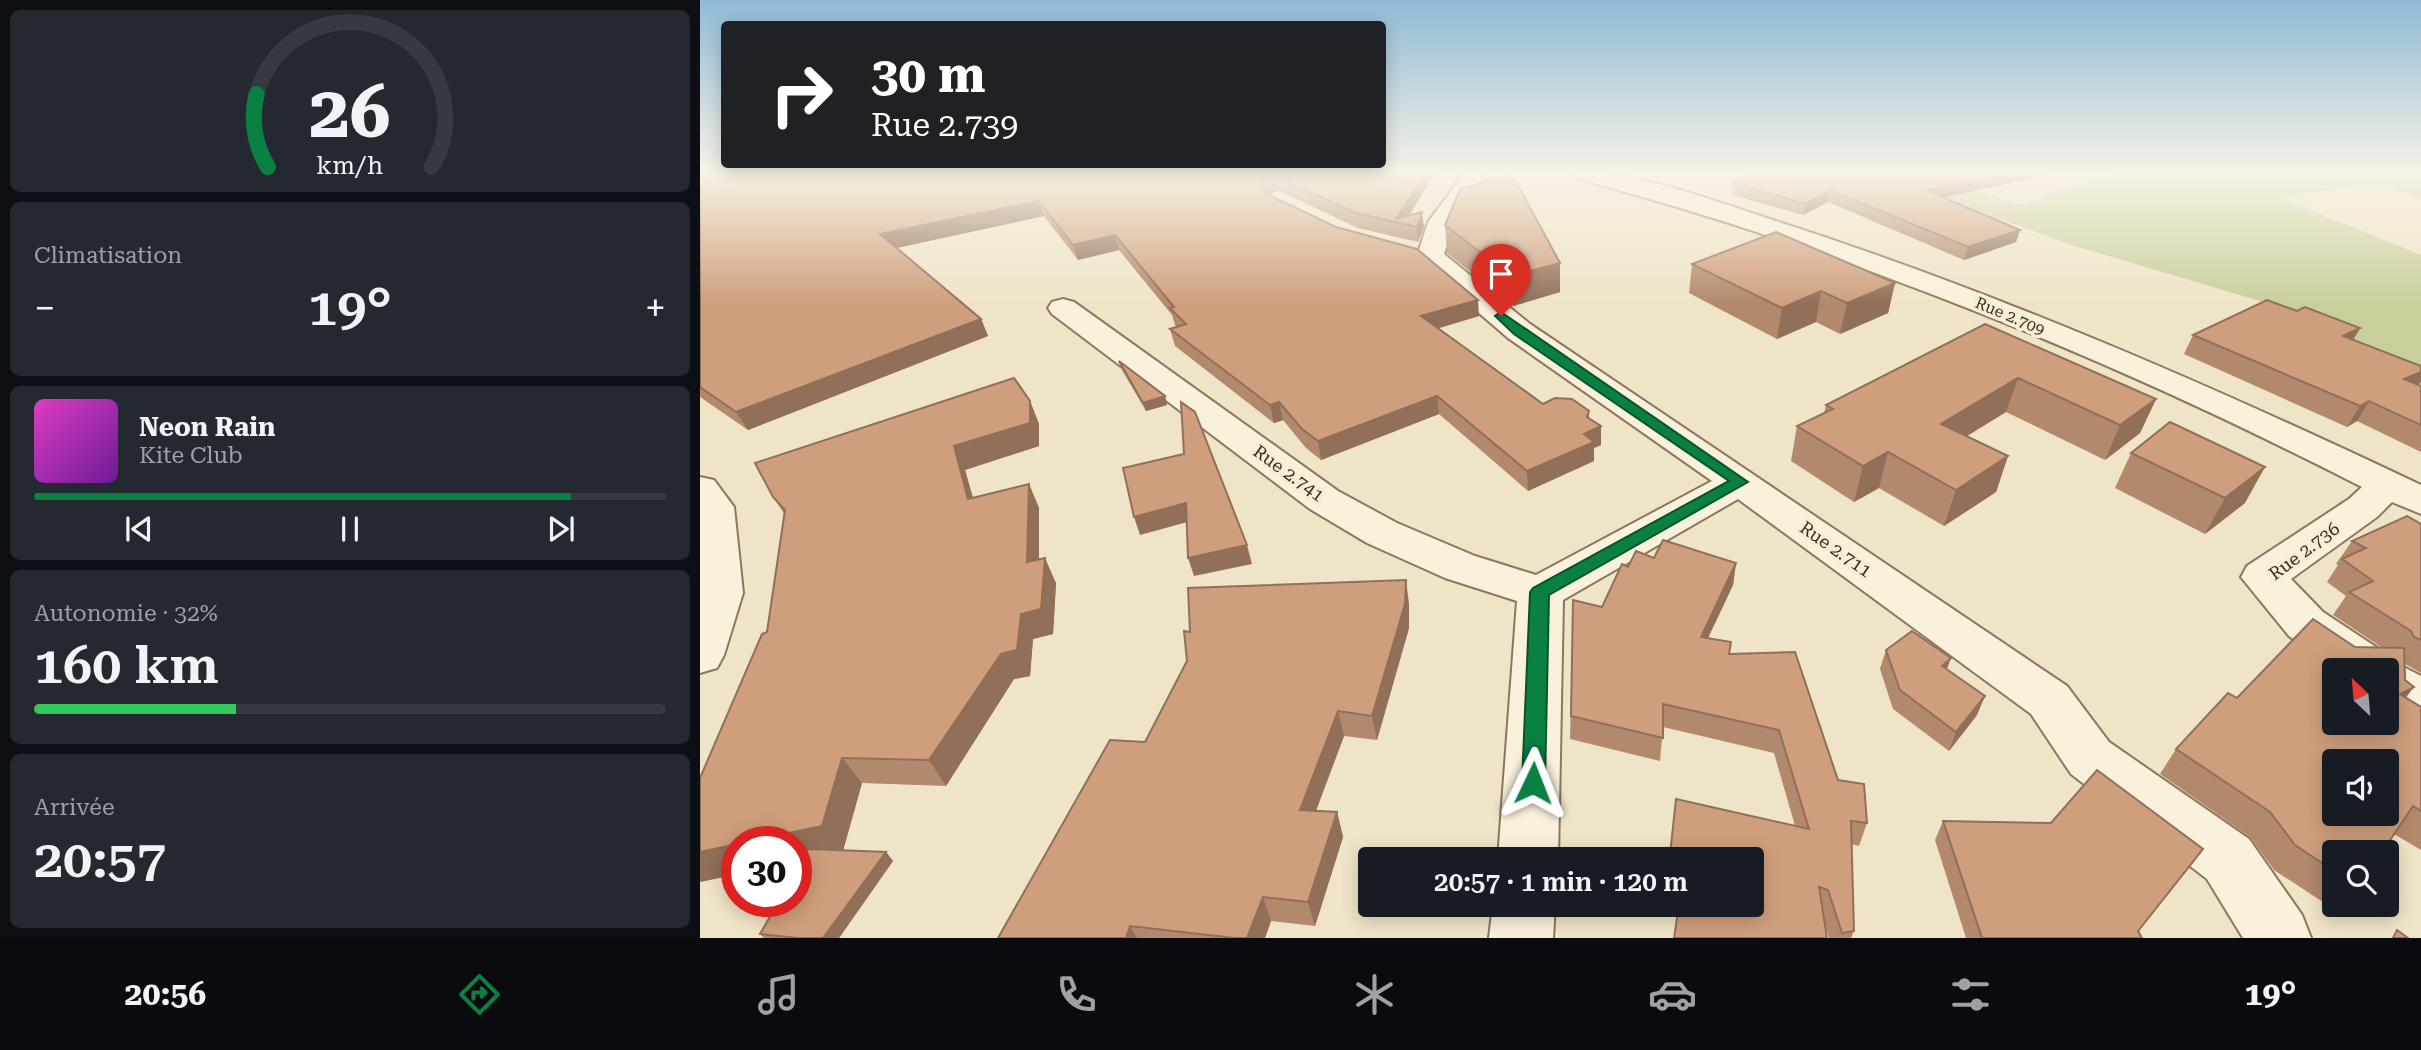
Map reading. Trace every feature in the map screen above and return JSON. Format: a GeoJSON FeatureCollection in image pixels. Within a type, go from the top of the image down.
{"type":"FeatureCollection","features":[{"type":"Feature","properties":{"kind":"street","name":"Rue 2.711"},"geometry":{"type":"LineString","coordinates":[[1445,217],[1418,253],[1519,331],[1740,482],[2049,700],[2090,758],[2228,859],[2278,938]]}},
{"type":"Feature","properties":{"kind":"street","name":"Rue 2.709"},"geometry":{"type":"LineString","coordinates":[[1743,217],[1958,294],[2217,402],[2404,493]]}},
{"type":"Feature","properties":{"kind":"street","name":"Rue 2.741"},"geometry":{"type":"LineString","coordinates":[[1063,308],[1324,500],[1382,533],[1437,557],[1540,592]]}},
{"type":"Feature","properties":{"kind":"street"},"geometry":{"type":"LineString","coordinates":[[1529,847],[1540,592],[1740,482]]}},
{"type":"Feature","properties":{"kind":"street"},"geometry":{"type":"LineString","coordinates":[[700,489],[714,507],[720,593],[700,655]]}},
{"type":"Feature","properties":{"kind":"street","name":"Rue 2.736"},"geometry":{"type":"LineString","coordinates":[[2356,658],[2306,624],[2263,577],[2363,508],[2404,493]]}},
{"type":"Feature","properties":{"kind":"street"},"geometry":{"type":"LineString","coordinates":[[2399,687],[2421,702]]}},
{"type":"Feature","properties":{"kind":"street"},"geometry":{"type":"LineString","coordinates":[[1521,938],[1523,917]]}},
{"type":"Feature","properties":{"kind":"green space"},"geometry":{"type":"Polygon","coordinates":[[[1994,217],[2327,217],[2421,255],[2421,369],[2270,304],[2075,246],[1994,217]]]}},
{"type":"Feature","properties":{"kind":"building"},"geometry":{"type":"Polygon","coordinates":[[[700,217],[963,217],[880,234],[981,319],[736,412],[700,387],[700,217]]]}},
{"type":"Feature","properties":{"kind":"building"},"geometry":{"type":"Polygon","coordinates":[[[1051,217],[1315,217],[1336,227],[1417,249],[1478,300],[1421,316],[1543,404],[1555,398],[1572,399],[1589,411],[1587,417],[1601,426],[1584,434],[1594,442],[1527,471],[1437,396],[1318,441],[1302,429],[1279,402],[1270,405],[1170,329],[1186,324],[1170,308],[1174,307],[1115,235],[1073,245],[1051,217]]]}},
{"type":"Feature","properties":{"kind":"building"},"geometry":{"type":"Polygon","coordinates":[[[1372,217],[1397,217],[1396,219],[1420,217],[1417,227],[1372,217]]]}},
{"type":"Feature","properties":{"kind":"building"},"geometry":{"type":"Polygon","coordinates":[[[1448,217],[1535,217],[1560,263],[1511,276],[1445,225],[1448,217]]]}},
{"type":"Feature","properties":{"kind":"building"},"geometry":{"type":"Polygon","coordinates":[[[1895,217],[1989,217],[2020,230],[1968,247],[1895,217]]]}},
{"type":"Feature","properties":{"kind":"building"},"geometry":{"type":"Polygon","coordinates":[[[1776,232],[1895,283],[1847,303],[1821,291],[1782,308],[1692,264],[1776,232]]]}},
{"type":"Feature","properties":{"kind":"building"},"geometry":{"type":"Polygon","coordinates":[[[2267,300],[2297,311],[2305,307],[2360,328],[2343,336],[2421,366],[2421,372],[2404,379],[2421,386],[2421,425],[2369,401],[2360,406],[2193,335],[2267,300]]]}},
{"type":"Feature","properties":{"kind":"building"},"geometry":{"type":"Polygon","coordinates":[[[1985,324],[2156,399],[2120,425],[2018,378],[1941,424],[2008,456],[1956,490],[1888,452],[1863,466],[1797,426],[1833,409],[1826,405],[1985,324]]]}},
{"type":"Feature","properties":{"kind":"building"},"geometry":{"type":"Polygon","coordinates":[[[1119,361],[1165,396],[1143,403],[1119,361]]]}},
{"type":"Feature","properties":{"kind":"building"},"geometry":{"type":"Polygon","coordinates":[[[1014,378],[1030,401],[1030,423],[954,446],[968,499],[1029,484],[1027,562],[1045,558],[1041,609],[1021,614],[1017,650],[1001,654],[929,760],[842,758],[822,826],[812,828],[812,826],[721,826],[721,847],[700,852],[700,778],[762,634],[767,632],[785,510],[773,497],[755,463],[1014,378]]]}},
{"type":"Feature","properties":{"kind":"building"},"geometry":{"type":"Polygon","coordinates":[[[1181,402],[1195,412],[1247,545],[1188,558],[1186,503],[1134,517],[1123,468],[1184,454],[1181,402]]]}},
{"type":"Feature","properties":{"kind":"building"},"geometry":{"type":"Polygon","coordinates":[[[2170,422],[2265,467],[2225,498],[2131,453],[2170,422]]]}},
{"type":"Feature","properties":{"kind":"building"},"geometry":{"type":"Polygon","coordinates":[[[2407,516],[2421,524],[2421,640],[2349,592],[2373,581],[2342,559],[2366,548],[2352,541],[2407,516]]]}},
{"type":"Feature","properties":{"kind":"building"},"geometry":{"type":"Polygon","coordinates":[[[1663,540],[1736,563],[1701,637],[1731,642],[1729,654],[1795,652],[1838,780],[1864,784],[1867,823],[1851,821],[1854,931],[1842,933],[1828,890],[1819,887],[1827,938],[1674,938],[1677,917],[1764,917],[1764,847],[1671,847],[1676,799],[1809,829],[1779,730],[1663,704],[1663,738],[1571,716],[1573,600],[1602,607],[1622,564],[1628,567],[1636,551],[1654,558],[1663,540]]]}},
{"type":"Feature","properties":{"kind":"building"},"geometry":{"type":"Polygon","coordinates":[[[1406,580],[1405,604],[1372,716],[1338,711],[1300,810],[1337,812],[1308,902],[1263,897],[1247,938],[1130,926],[1126,938],[998,938],[1110,740],[1145,742],[1187,661],[1184,631],[1190,632],[1188,588],[1406,580]]]}},
{"type":"Feature","properties":{"kind":"building"},"geometry":{"type":"Polygon","coordinates":[[[2313,619],[2355,647],[2404,648],[2405,680],[2414,687],[2400,694],[2421,707],[2421,811],[2413,806],[2390,840],[2322,840],[2322,863],[2295,845],[2270,812],[2176,749],[2228,693],[2237,698],[2313,619]]]}},
{"type":"Feature","properties":{"kind":"building"},"geometry":{"type":"Polygon","coordinates":[[[1912,631],[1951,658],[1942,666],[1985,696],[1956,732],[1900,690],[1886,650],[1912,631]]]}},
{"type":"Feature","properties":{"kind":"building"},"geometry":{"type":"Polygon","coordinates":[[[2097,770],[2203,849],[2138,931],[2142,938],[1982,938],[1943,821],[2051,823],[2097,770]]]}},
{"type":"Feature","properties":{"kind":"building"},"geometry":{"type":"Polygon","coordinates":[[[812,849],[886,852],[823,938],[760,934],[770,917],[812,917],[812,849]]]}},
{"type":"Feature","properties":{"kind":"building"},"geometry":{"type":"Polygon","coordinates":[[[2397,930],[2408,938],[2393,938],[2397,930]]]}},
{"type":"Feature","properties":{"kind":"route"},"geometry":{"type":"LineString","coordinates":[[1501,316],[1740,482],[1540,592],[1533,783]]}}]}
